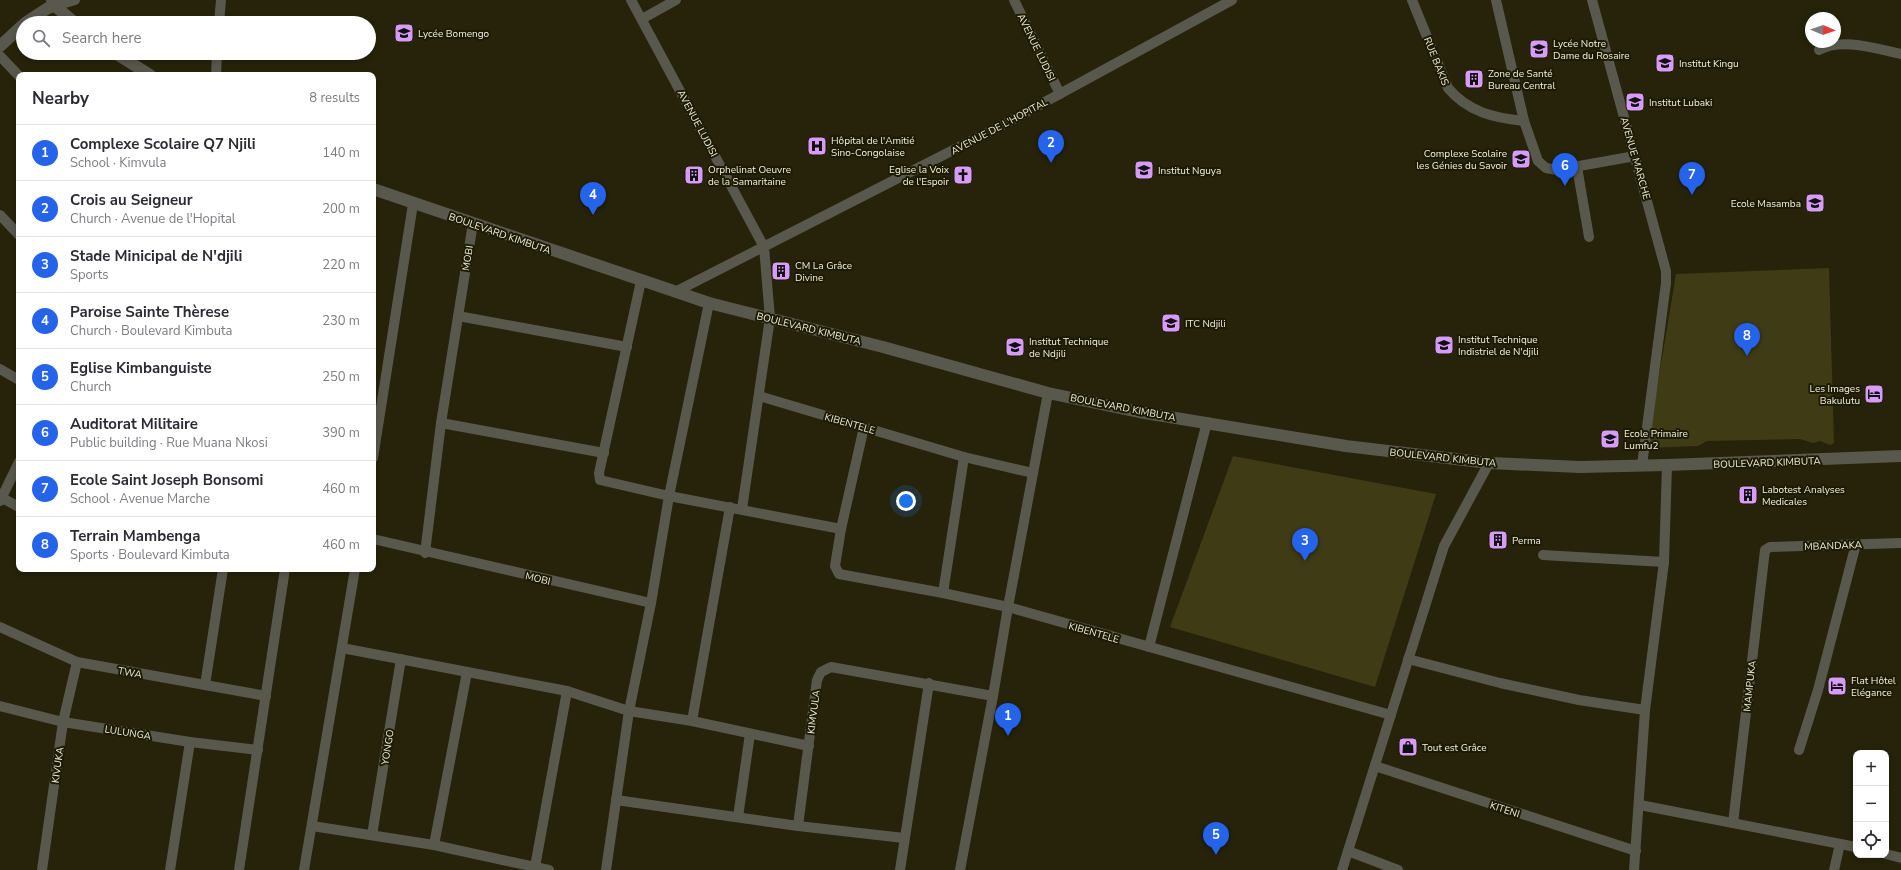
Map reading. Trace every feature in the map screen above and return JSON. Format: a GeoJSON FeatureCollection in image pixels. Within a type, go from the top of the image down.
{"type":"FeatureCollection","features":[{"type":"Feature","properties":{"kind":"street"},"geometry":{"type":"LineString","coordinates":[[36,16],[53,3],[75,0]]}},
{"type":"Feature","properties":{"kind":"street"},"geometry":{"type":"LineString","coordinates":[[220,16],[221,0]]}},
{"type":"Feature","properties":{"kind":"street","name":"AVENUE LUDISI"},"geometry":{"type":"LineString","coordinates":[[631,0],[764,247],[770,318]]}},
{"type":"Feature","properties":{"kind":"street"},"geometry":{"type":"LineString","coordinates":[[642,18],[676,0]]}},
{"type":"Feature","properties":{"kind":"street","name":"AVENUE LUDISI"},"geometry":{"type":"LineString","coordinates":[[1014,0],[1060,94]]}},
{"type":"Feature","properties":{"kind":"street","name":"AVENUE DE L'HOPITAL"},"geometry":{"type":"LineString","coordinates":[[677,291],[1060,94],[1232,0]]}},
{"type":"Feature","properties":{"kind":"street","name":"RUE BAKIS"},"geometry":{"type":"LineString","coordinates":[[1412,0],[1448,88],[1456,97],[1467,105],[1500,119],[1524,121]]}},
{"type":"Feature","properties":{"kind":"street"},"geometry":{"type":"LineString","coordinates":[[1496,0],[1524,121],[1538,161],[1546,168],[1557,170],[1635,156]]}},
{"type":"Feature","properties":{"kind":"street","name":"AVENUE MARCHE"},"geometry":{"type":"LineString","coordinates":[[1592,0],[1666,270],[1666,284],[1642,465]]}},
{"type":"Feature","properties":{"kind":"street"},"geometry":{"type":"LineString","coordinates":[[53,3],[67,16]]}},
{"type":"Feature","properties":{"kind":"street"},"geometry":{"type":"LineString","coordinates":[[0,46],[16,31]]}},
{"type":"Feature","properties":{"kind":"street"},"geometry":{"type":"LineString","coordinates":[[1819,50],[1828,45],[1839,43],[1901,54]]}},
{"type":"Feature","properties":{"kind":"street"},"geometry":{"type":"LineString","coordinates":[[0,56],[16,73]]}},
{"type":"Feature","properties":{"kind":"street"},"geometry":{"type":"LineString","coordinates":[[126,60],[145,72]]}},
{"type":"Feature","properties":{"kind":"street"},"geometry":{"type":"LineString","coordinates":[[216,72],[217,60]]}},
{"type":"Feature","properties":{"kind":"street"},"geometry":{"type":"LineString","coordinates":[[1578,167],[1588,237]]}},
{"type":"Feature","properties":{"kind":"street","name":"BOULEVARD KIMBUTA"},"geometry":{"type":"LineString","coordinates":[[376,190],[413,204],[641,281],[677,291],[709,303],[1048,393],[1139,412],[1346,446],[1489,463],[1580,467],[1901,456]]}},
{"type":"Feature","properties":{"kind":"street"},"geometry":{"type":"LineString","coordinates":[[376,439],[413,204]]}},
{"type":"Feature","properties":{"kind":"street"},"geometry":{"type":"LineString","coordinates":[[0,215],[16,232]]}},
{"type":"Feature","properties":{"kind":"street","name":"MOBI"},"geometry":{"type":"LineString","coordinates":[[425,552],[441,423],[473,223]]}},
{"type":"Feature","properties":{"kind":"street"},"geometry":{"type":"LineString","coordinates":[[641,281],[599,473],[600,480],[669,496],[841,529],[864,427]]}},
{"type":"Feature","properties":{"kind":"street"},"geometry":{"type":"LineString","coordinates":[[606,870],[629,711],[651,603],[669,496],[709,303]]}},
{"type":"Feature","properties":{"kind":"street"},"geometry":{"type":"LineString","coordinates":[[458,316],[627,347]]}},
{"type":"Feature","properties":{"kind":"street"},"geometry":{"type":"LineString","coordinates":[[742,509],[770,318]]}},
{"type":"Feature","properties":{"kind":"street"},"geometry":{"type":"LineString","coordinates":[[0,369],[16,378]]}},
{"type":"Feature","properties":{"kind":"street"},"geometry":{"type":"LineString","coordinates":[[960,870],[1048,393]]}},
{"type":"Feature","properties":{"kind":"street","name":"KIBENTELE"},"geometry":{"type":"LineString","coordinates":[[759,396],[964,456],[1033,472]]}},
{"type":"Feature","properties":{"kind":"street"},"geometry":{"type":"LineString","coordinates":[[1149,647],[1207,422]]}},
{"type":"Feature","properties":{"kind":"street"},"geometry":{"type":"LineString","coordinates":[[441,423],[604,453]]}},
{"type":"Feature","properties":{"kind":"street"},"geometry":{"type":"LineString","coordinates":[[943,593],[964,456]]}},
{"type":"Feature","properties":{"kind":"street"},"geometry":{"type":"LineString","coordinates":[[1342,870],[1444,546],[1489,463]]}},
{"type":"Feature","properties":{"kind":"street"},"geometry":{"type":"LineString","coordinates":[[1634,870],[1640,805],[1645,710],[1664,562],[1667,465]]}},
{"type":"Feature","properties":{"kind":"street"},"geometry":{"type":"LineString","coordinates":[[16,468],[2,494],[16,505]]}},
{"type":"Feature","properties":{"kind":"street"},"geometry":{"type":"LineString","coordinates":[[692,721],[730,507]]}},
{"type":"Feature","properties":{"kind":"street","name":"KIBENTELE"},"geometry":{"type":"LineString","coordinates":[[841,529],[835,566],[839,574],[943,593],[1008,607],[1391,715]]}},
{"type":"Feature","properties":{"kind":"street","name":"MOBI"},"geometry":{"type":"LineString","coordinates":[[376,540],[651,603]]}},
{"type":"Feature","properties":{"kind":"street","name":"MBANDAKA"},"geometry":{"type":"LineString","coordinates":[[1765,550],[1770,547],[1901,543]]}},
{"type":"Feature","properties":{"kind":"street"},"geometry":{"type":"LineString","coordinates":[[1799,750],[1818,690],[1856,544]]}},
{"type":"Feature","properties":{"kind":"street","name":"MAMPUKA"},"geometry":{"type":"LineString","coordinates":[[1733,823],[1765,550]]}},
{"type":"Feature","properties":{"kind":"street"},"geometry":{"type":"LineString","coordinates":[[1543,555],[1664,562]]}},
{"type":"Feature","properties":{"kind":"street"},"geometry":{"type":"LineString","coordinates":[[205,685],[223,572]]}},
{"type":"Feature","properties":{"kind":"street"},"geometry":{"type":"LineString","coordinates":[[239,870],[285,572]]}},
{"type":"Feature","properties":{"kind":"street"},"geometry":{"type":"LineString","coordinates":[[304,870],[355,572]]}},
{"type":"Feature","properties":{"kind":"street","name":"TWA"},"geometry":{"type":"LineString","coordinates":[[0,627],[77,662],[266,696]]}},
{"type":"Feature","properties":{"kind":"street"},"geometry":{"type":"LineString","coordinates":[[342,648],[567,691],[629,711]]}},
{"type":"Feature","properties":{"kind":"street","name":"YONGO"},"geometry":{"type":"LineString","coordinates":[[372,835],[401,659]]}},
{"type":"Feature","properties":{"kind":"street"},"geometry":{"type":"LineString","coordinates":[[1408,659],[1522,688],[1579,700],[1645,710]]}},
{"type":"Feature","properties":{"kind":"street","name":"KIVUKA"},"geometry":{"type":"LineString","coordinates":[[42,870],[63,722],[77,662]]}},
{"type":"Feature","properties":{"kind":"street","name":"KIMVULA"},"geometry":{"type":"LineString","coordinates":[[629,711],[692,721],[809,746],[818,676],[825,669],[831,667],[929,683],[993,696]]}},
{"type":"Feature","properties":{"kind":"street"},"geometry":{"type":"LineString","coordinates":[[434,845],[467,672]]}},
{"type":"Feature","properties":{"kind":"street"},"geometry":{"type":"LineString","coordinates":[[900,870],[929,683]]}},
{"type":"Feature","properties":{"kind":"street"},"geometry":{"type":"LineString","coordinates":[[535,867],[567,691]]}},
{"type":"Feature","properties":{"kind":"street","name":"LULUNGA"},"geometry":{"type":"LineString","coordinates":[[0,706],[63,722],[190,742],[258,750]]}},
{"type":"Feature","properties":{"kind":"street"},"geometry":{"type":"LineString","coordinates":[[738,817],[750,734]]}},
{"type":"Feature","properties":{"kind":"street"},"geometry":{"type":"LineString","coordinates":[[170,870],[190,742]]}},
{"type":"Feature","properties":{"kind":"street"},"geometry":{"type":"LineString","coordinates":[[798,826],[809,746]]}},
{"type":"Feature","properties":{"kind":"street","name":"KITENI"},"geometry":{"type":"LineString","coordinates":[[1375,766],[1636,851]]}},
{"type":"Feature","properties":{"kind":"street"},"geometry":{"type":"LineString","coordinates":[[616,800],[798,826],[904,838]]}},
{"type":"Feature","properties":{"kind":"street"},"geometry":{"type":"LineString","coordinates":[[1640,805],[1853,846]]}},
{"type":"Feature","properties":{"kind":"street"},"geometry":{"type":"LineString","coordinates":[[312,826],[434,845],[549,870]]}},
{"type":"Feature","properties":{"kind":"street"},"geometry":{"type":"LineString","coordinates":[[1834,870],[1840,844]]}},
{"type":"Feature","properties":{"kind":"street"},"geometry":{"type":"LineString","coordinates":[[1348,851],[1398,870]]}},
{"type":"Feature","properties":{"kind":"street"},"geometry":{"type":"LineString","coordinates":[[1889,855],[1901,858]]}},
{"type":"Feature","properties":{"kind":"shaded area"},"geometry":{"type":"Polygon","coordinates":[[[1829,268],[1834,443],[1830,445],[1820,441],[1813,443],[1800,439],[1707,441],[1698,446],[1647,448],[1676,274],[1829,268]]]}},
{"type":"Feature","properties":{"kind":"shaded area"},"geometry":{"type":"Polygon","coordinates":[[[1233,456],[1436,494],[1375,687],[1170,627],[1233,456]]]}},
{"type":"Feature","properties":{"kind":"place","name":"Lycée Bomengo"},"geometry":{"type":"Point","coordinates":[404,33]}},
{"type":"Feature","properties":{"kind":"place","name":"Lycée Notre Dame du Rosaire"},"geometry":{"type":"Point","coordinates":[1539,49]}},
{"type":"Feature","properties":{"kind":"place","name":"Institut Kingu"},"geometry":{"type":"Point","coordinates":[1665,63]}},
{"type":"Feature","properties":{"kind":"place","name":"Zone de Santé Bureau Central"},"geometry":{"type":"Point","coordinates":[1474,79]}},
{"type":"Feature","properties":{"kind":"place","name":"Institut Lubaki"},"geometry":{"type":"Point","coordinates":[1635,102]}},
{"type":"Feature","properties":{"kind":"place","name":"Hôpital de l'Amitié Sino-Congolaise"},"geometry":{"type":"Point","coordinates":[817,146]}},
{"type":"Feature","properties":{"kind":"place","name":"Complexe Scolaire les Génies du Savoir"},"geometry":{"type":"Point","coordinates":[1521,159]}},
{"type":"Feature","properties":{"kind":"place","name":"Crois au Seigneur"},"geometry":{"type":"Point","coordinates":[1051,163]}},
{"type":"Feature","properties":{"kind":"place","name":"Institut Nguya"},"geometry":{"type":"Point","coordinates":[1144,170]}},
{"type":"Feature","properties":{"kind":"place","name":"Orphelinat Oeuvre de la Samaritaine"},"geometry":{"type":"Point","coordinates":[694,175]}},
{"type":"Feature","properties":{"kind":"place","name":"Eglise la Voix de l'Espoir"},"geometry":{"type":"Point","coordinates":[963,175]}},
{"type":"Feature","properties":{"kind":"place","name":"Auditorat Militaire"},"geometry":{"type":"Point","coordinates":[1565,186]}},
{"type":"Feature","properties":{"kind":"place","name":"Ecole Saint Joseph Bonsomi"},"geometry":{"type":"Point","coordinates":[1692,195]}},
{"type":"Feature","properties":{"kind":"place","name":"Ecole Masamba"},"geometry":{"type":"Point","coordinates":[1815,203]}},
{"type":"Feature","properties":{"kind":"place","name":"Paroise Sainte Thèrese"},"geometry":{"type":"Point","coordinates":[593,215]}},
{"type":"Feature","properties":{"kind":"place","name":"CM La Grâce Divine"},"geometry":{"type":"Point","coordinates":[781,271]}},
{"type":"Feature","properties":{"kind":"place","name":"ITC Ndjili"},"geometry":{"type":"Point","coordinates":[1171,323]}},
{"type":"Feature","properties":{"kind":"place","name":"Institut Technique Indistriel de N'djili"},"geometry":{"type":"Point","coordinates":[1444,345]}},
{"type":"Feature","properties":{"kind":"place","name":"Institut Technique de Ndjili"},"geometry":{"type":"Point","coordinates":[1015,347]}},
{"type":"Feature","properties":{"kind":"place","name":"Terrain Mambenga"},"geometry":{"type":"Point","coordinates":[1747,356]}},
{"type":"Feature","properties":{"kind":"place","name":"Les Images Bakulutu"},"geometry":{"type":"Point","coordinates":[1874,394]}},
{"type":"Feature","properties":{"kind":"place","name":"Ecole Primaire Lumfu2"},"geometry":{"type":"Point","coordinates":[1610,439]}},
{"type":"Feature","properties":{"kind":"place","name":"Labotest Analyses Medicales"},"geometry":{"type":"Point","coordinates":[1748,495]}},
{"type":"Feature","properties":{"kind":"place","name":"Perma"},"geometry":{"type":"Point","coordinates":[1498,540]}},
{"type":"Feature","properties":{"kind":"place","name":"Stade Minicipal de N'djili"},"geometry":{"type":"Point","coordinates":[1305,561]}},
{"type":"Feature","properties":{"kind":"place","name":"Flat Hôtel Elégance"},"geometry":{"type":"Point","coordinates":[1837,686]}},
{"type":"Feature","properties":{"kind":"place","name":"Complexe Scolaire Q7 Njili"},"geometry":{"type":"Point","coordinates":[1008,736]}},
{"type":"Feature","properties":{"kind":"place","name":"Tout est Grâce"},"geometry":{"type":"Point","coordinates":[1408,747]}},
{"type":"Feature","properties":{"kind":"place","name":"Eglise Kimbanguiste"},"geometry":{"type":"Point","coordinates":[1216,855]}}]}
